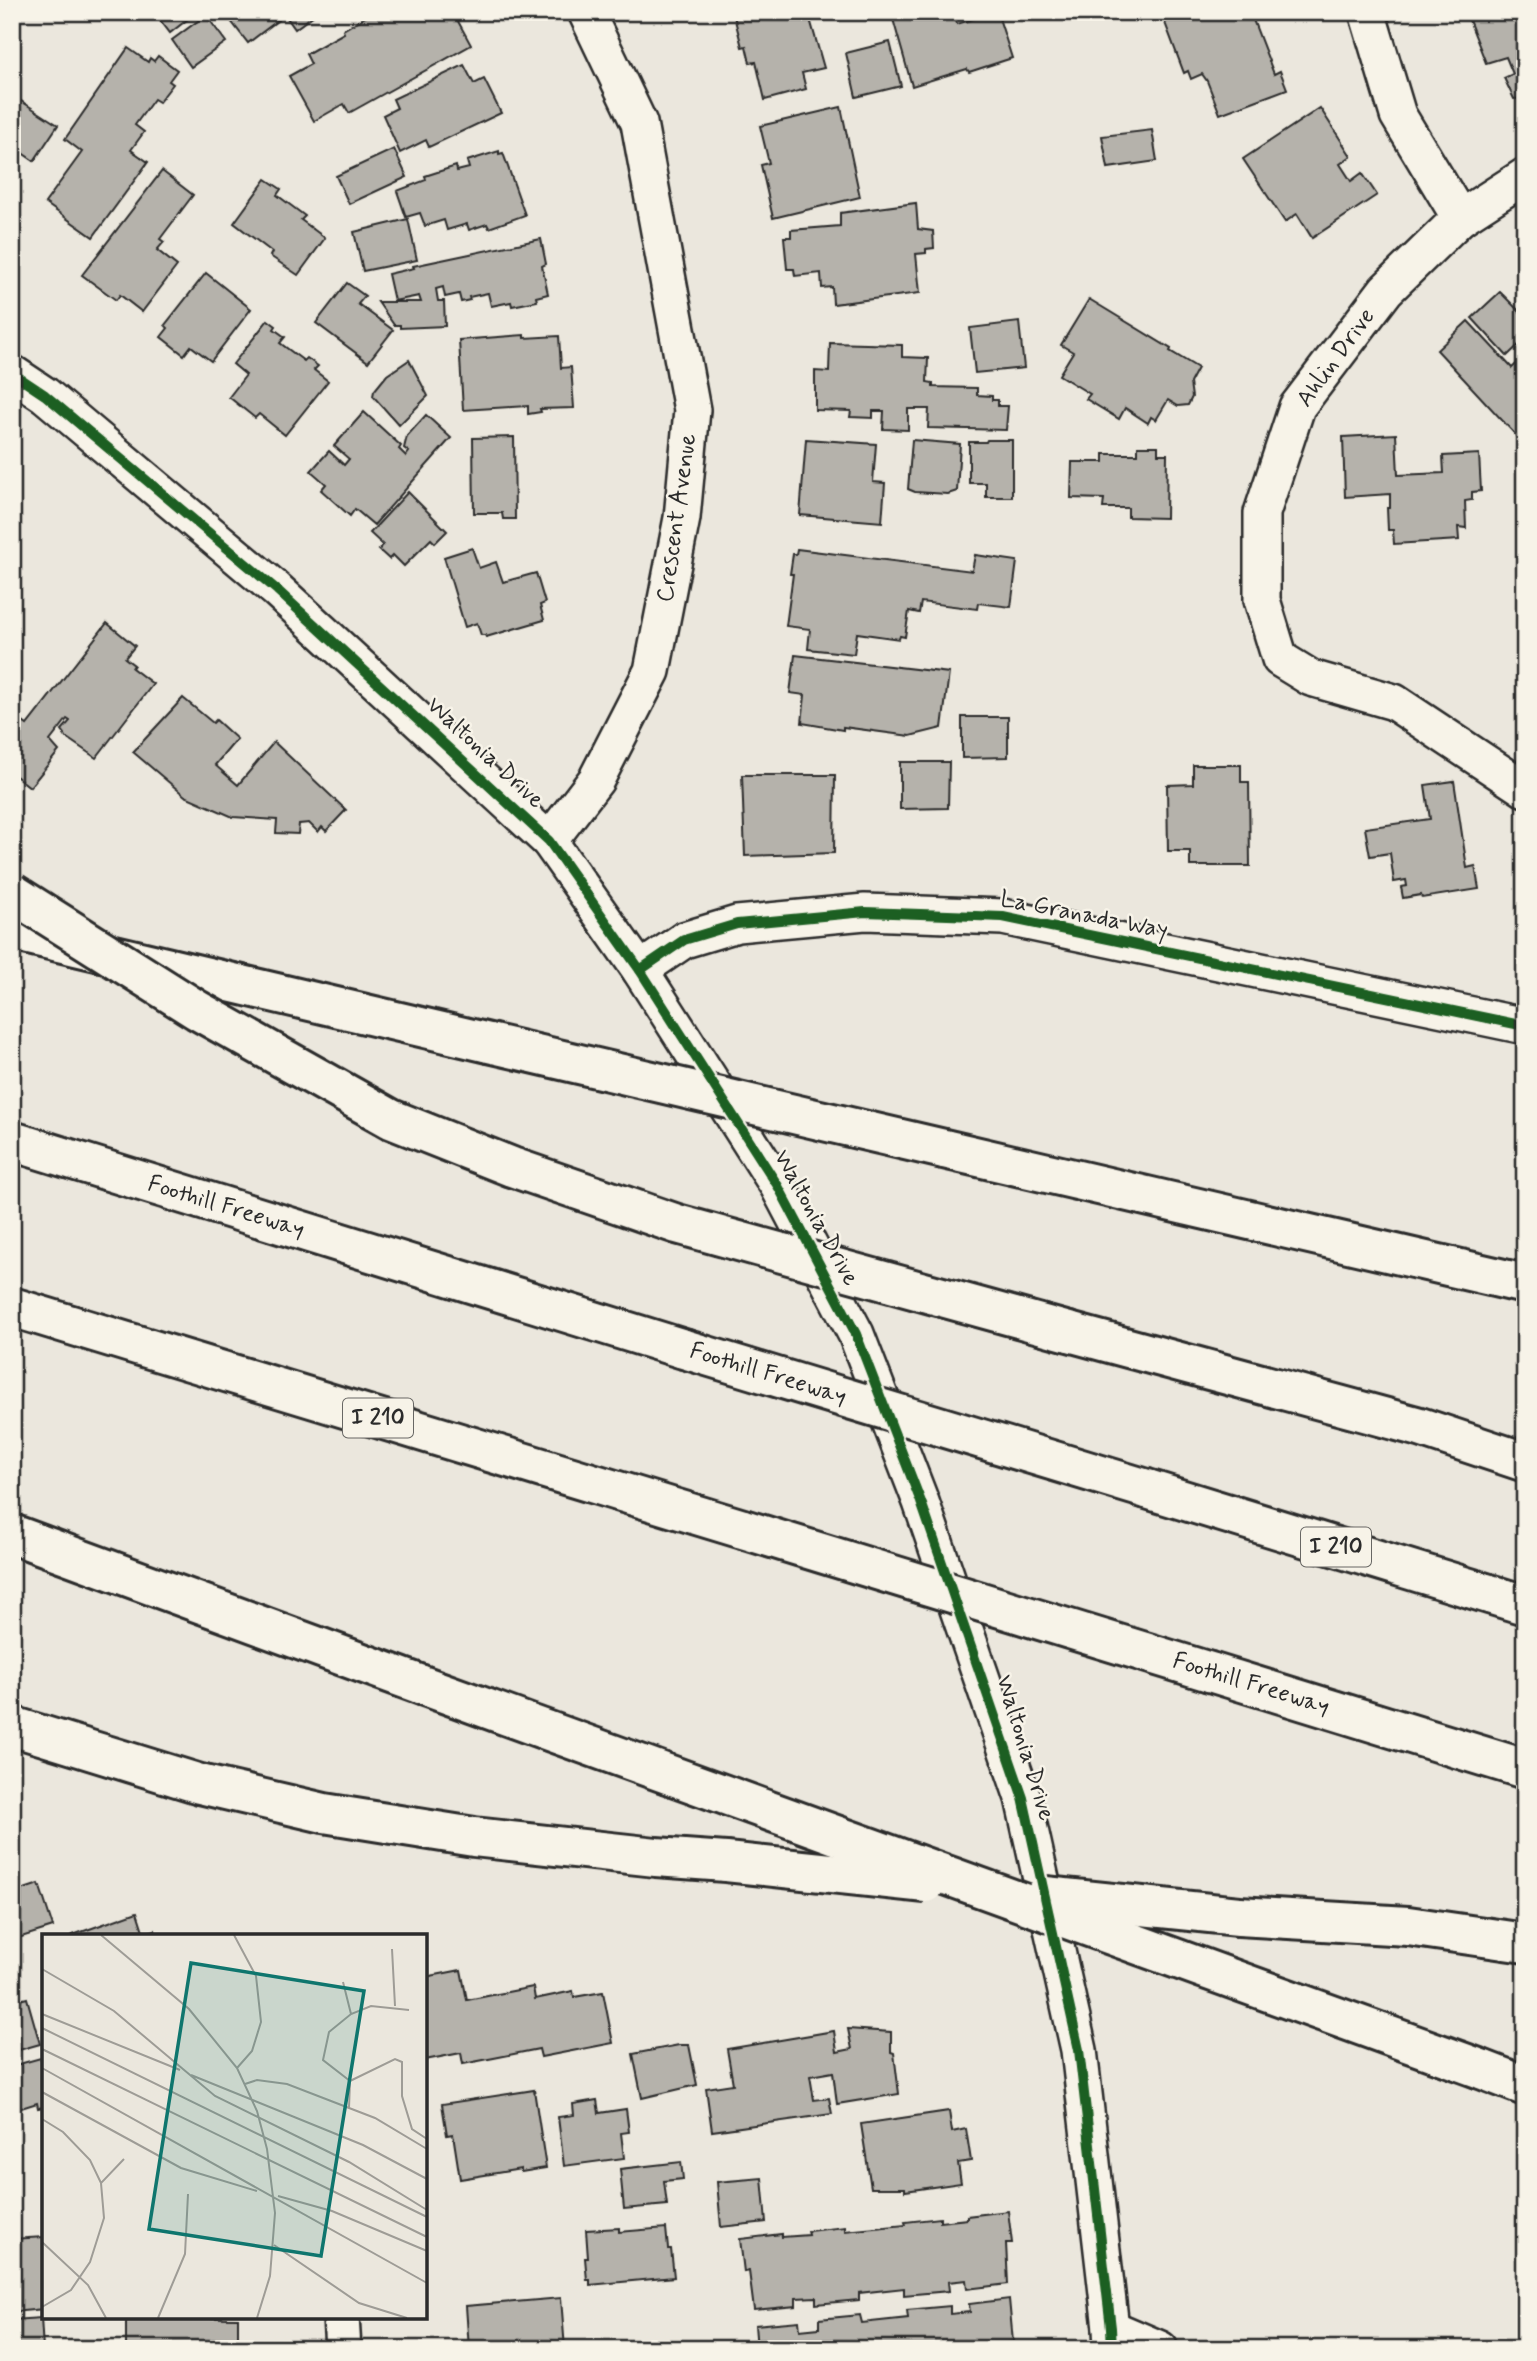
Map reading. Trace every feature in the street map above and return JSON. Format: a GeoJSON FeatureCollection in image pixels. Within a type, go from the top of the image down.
{"type":"FeatureCollection","features":[{"type":"Feature","properties":{"kind":"highway"},"geometry":{"type":"LineString","coordinates":[[12,893],[197,1010],[391,1119],[512,1167],[677,1224],[1420,1427],[1525,1462]]}},
{"type":"Feature","properties":{"kind":"highway"},"geometry":{"type":"LineString","coordinates":[[12,931],[1525,1284]]}},
{"type":"Feature","properties":{"kind":"highway","name":"Foothill Freeway"},"geometry":{"type":"LineString","coordinates":[[12,1141],[1525,1605]]}},
{"type":"Feature","properties":{"kind":"highway","name":"Foothill Freeway"},"geometry":{"type":"LineString","coordinates":[[12,1307],[1525,1769]]}},
{"type":"Feature","properties":{"kind":"highway"},"geometry":{"type":"LineString","coordinates":[[12,1534],[1525,2086]]}},
{"type":"Feature","properties":{"kind":"highway"},"geometry":{"type":"LineString","coordinates":[[12,1726],[200,1784],[324,1813],[474,1838],[1239,1916],[1408,1926],[1525,1943]]}},
{"type":"Feature","properties":{"kind":"street","name":"Crescent Avenue"},"geometry":{"type":"LineString","coordinates":[[549,841],[596,779],[652,671],[682,518],[692,410],[639,123],[586,12]]}},
{"type":"Feature","properties":{"kind":"street"},"geometry":{"type":"LineString","coordinates":[[1367,12],[1398,115],[1460,218]]}},
{"type":"Feature","properties":{"kind":"street","name":"Ahlin Drive"},"geometry":{"type":"LineString","coordinates":[[1525,176],[1460,218],[1386,290],[1297,407],[1262,513],[1262,600],[1280,659],[1311,678],[1394,702],[1525,789]]}},
{"type":"Feature","properties":{"kind":"street","name":"Waltonia Drive"},"geometry":{"type":"LineString","coordinates":[[12,373],[45,395],[277,590],[549,841],[640,970],[778,1186],[856,1334],[930,1528],[1023,1798],[1079,2050],[1112,2338]]}},
{"type":"Feature","properties":{"kind":"street","name":"La Granada Way"},"geometry":{"type":"LineString","coordinates":[[640,970],[684,940],[737,924],[864,912],[1003,917],[1525,1026]]}},
{"type":"Feature","properties":{"kind":"street"},"geometry":{"type":"LineString","coordinates":[[341,2319],[343,2349]]}},
{"type":"Feature","properties":{"kind":"street"},"geometry":{"type":"LineString","coordinates":[[1112,2338],[1160,2349]]}},
{"type":"Feature","properties":{"kind":"building"},"geometry":{"type":"Polygon","coordinates":[[[154,12],[197,12],[170,33],[154,12]]]}},
{"type":"Feature","properties":{"kind":"building"},"geometry":{"type":"Polygon","coordinates":[[[224,12],[318,12],[295,29],[285,15],[248,43],[224,12]]]}},
{"type":"Feature","properties":{"kind":"building"},"geometry":{"type":"Polygon","coordinates":[[[374,12],[453,12],[471,45],[349,113],[344,104],[314,121],[289,76],[311,64],[306,54],[344,33],[343,30],[374,12]]]}},
{"type":"Feature","properties":{"kind":"building"},"geometry":{"type":"Polygon","coordinates":[[[748,12],[808,12],[824,68],[802,73],[806,89],[765,100],[756,62],[750,63],[746,46],[742,47],[734,16],[748,12]]]}},
{"type":"Feature","properties":{"kind":"building"},"geometry":{"type":"Polygon","coordinates":[[[891,12],[954,12],[957,24],[997,12],[1012,58],[912,86],[891,12]]]}},
{"type":"Feature","properties":{"kind":"building"},"geometry":{"type":"Polygon","coordinates":[[[1161,12],[1216,12],[1217,15],[1225,12],[1250,12],[1274,74],[1280,71],[1287,89],[1220,114],[1202,74],[1191,79],[1188,71],[1184,73],[1161,12]]]}},
{"type":"Feature","properties":{"kind":"building"},"geometry":{"type":"Polygon","coordinates":[[[1525,12],[1525,98],[1514,99],[1504,78],[1513,74],[1506,57],[1486,63],[1469,20],[1475,18],[1473,13],[1525,12]]]}},
{"type":"Feature","properties":{"kind":"building"},"geometry":{"type":"Polygon","coordinates":[[[206,15],[226,42],[191,67],[172,40],[206,15]]]}},
{"type":"Feature","properties":{"kind":"building"},"geometry":{"type":"Polygon","coordinates":[[[890,42],[901,86],[856,97],[846,53],[890,42]]]}},
{"type":"Feature","properties":{"kind":"building"},"geometry":{"type":"Polygon","coordinates":[[[128,48],[148,62],[150,58],[154,61],[158,56],[177,70],[169,81],[173,84],[159,102],[154,99],[135,125],[144,132],[131,150],[148,162],[93,237],[45,203],[82,152],[65,139],[128,48]]]}},
{"type":"Feature","properties":{"kind":"building"},"geometry":{"type":"Polygon","coordinates":[[[464,65],[474,84],[484,79],[501,113],[429,147],[426,140],[400,153],[383,115],[397,108],[393,99],[464,65]]]}},
{"type":"Feature","properties":{"kind":"building"},"geometry":{"type":"Polygon","coordinates":[[[18,99],[58,125],[34,161],[12,146],[12,108],[18,99]]]}},
{"type":"Feature","properties":{"kind":"building"},"geometry":{"type":"Polygon","coordinates":[[[841,107],[860,197],[773,218],[761,165],[769,163],[760,126],[841,107]]]}},
{"type":"Feature","properties":{"kind":"building"},"geometry":{"type":"Polygon","coordinates":[[[1320,108],[1351,156],[1340,164],[1351,181],[1362,173],[1377,195],[1312,238],[1297,214],[1285,222],[1243,159],[1320,108]]]}},
{"type":"Feature","properties":{"kind":"building"},"geometry":{"type":"Polygon","coordinates":[[[1152,130],[1157,161],[1108,168],[1102,136],[1152,130]]]}},
{"type":"Feature","properties":{"kind":"building"},"geometry":{"type":"Polygon","coordinates":[[[394,149],[407,177],[349,204],[336,176],[394,149]]]}},
{"type":"Feature","properties":{"kind":"building"},"geometry":{"type":"Polygon","coordinates":[[[499,151],[499,154],[503,153],[525,215],[489,228],[487,224],[469,230],[467,224],[447,230],[444,220],[425,226],[420,213],[406,217],[397,191],[426,180],[425,176],[456,166],[457,171],[469,168],[467,161],[499,151]]]}},
{"type":"Feature","properties":{"kind":"building"},"geometry":{"type":"Polygon","coordinates":[[[162,171],[193,195],[160,239],[164,242],[157,250],[177,266],[142,312],[120,295],[116,300],[82,275],[162,171]]]}},
{"type":"Feature","properties":{"kind":"building"},"geometry":{"type":"Polygon","coordinates":[[[266,179],[281,189],[277,195],[305,216],[301,220],[325,238],[298,275],[270,256],[272,252],[234,223],[266,179]]]}},
{"type":"Feature","properties":{"kind":"building"},"geometry":{"type":"Polygon","coordinates":[[[916,203],[918,229],[933,231],[934,248],[926,249],[926,253],[916,254],[920,293],[833,304],[832,287],[822,288],[821,273],[795,276],[794,269],[787,269],[784,237],[791,237],[791,230],[840,226],[840,213],[916,203]]]}},
{"type":"Feature","properties":{"kind":"building"},"geometry":{"type":"Polygon","coordinates":[[[408,219],[417,260],[363,271],[354,232],[408,219]]]}},
{"type":"Feature","properties":{"kind":"building"},"geometry":{"type":"Polygon","coordinates":[[[541,239],[546,264],[542,266],[548,294],[536,297],[537,301],[512,306],[511,302],[491,306],[488,293],[469,297],[470,300],[461,302],[459,294],[445,297],[443,287],[436,289],[438,301],[444,301],[445,326],[400,328],[400,325],[394,325],[378,302],[421,302],[419,296],[394,301],[388,274],[414,268],[413,266],[541,239]]]}},
{"type":"Feature","properties":{"kind":"building"},"geometry":{"type":"Polygon","coordinates":[[[206,273],[251,309],[211,361],[191,346],[184,355],[161,337],[168,328],[165,325],[206,273]]]}},
{"type":"Feature","properties":{"kind":"building"},"geometry":{"type":"Polygon","coordinates":[[[347,283],[365,296],[358,304],[393,330],[368,362],[316,323],[347,283]]]}},
{"type":"Feature","properties":{"kind":"building"},"geometry":{"type":"Polygon","coordinates":[[[1500,292],[1525,317],[1525,339],[1507,356],[1472,318],[1500,292]]]}},
{"type":"Feature","properties":{"kind":"building"},"geometry":{"type":"Polygon","coordinates":[[[1089,299],[1198,368],[1190,383],[1192,397],[1188,405],[1178,406],[1168,400],[1156,420],[1151,417],[1148,423],[1125,408],[1119,419],[1086,399],[1090,394],[1059,375],[1073,352],[1061,345],[1089,299]]]}},
{"type":"Feature","properties":{"kind":"building"},"geometry":{"type":"Polygon","coordinates":[[[268,320],[276,326],[274,329],[285,337],[280,343],[304,361],[307,358],[318,366],[314,370],[328,381],[285,435],[259,414],[255,418],[229,397],[246,375],[233,364],[268,320]]]}},
{"type":"Feature","properties":{"kind":"building"},"geometry":{"type":"Polygon","coordinates":[[[1468,321],[1512,368],[1525,356],[1525,445],[1437,350],[1468,321]]]}},
{"type":"Feature","properties":{"kind":"building"},"geometry":{"type":"Polygon","coordinates":[[[1019,322],[1024,368],[975,373],[970,328],[1019,322]]]}},
{"type":"Feature","properties":{"kind":"building"},"geometry":{"type":"Polygon","coordinates":[[[524,335],[524,338],[559,336],[561,368],[571,367],[574,408],[540,409],[541,412],[528,414],[528,406],[463,410],[459,340],[524,335]]]}},
{"type":"Feature","properties":{"kind":"building"},"geometry":{"type":"Polygon","coordinates":[[[830,343],[902,345],[902,357],[928,358],[927,382],[933,383],[933,387],[977,388],[977,395],[992,396],[992,400],[998,400],[998,406],[1008,406],[1006,430],[928,428],[929,409],[908,409],[908,430],[883,429],[884,411],[873,411],[873,418],[850,417],[851,411],[815,410],[815,371],[829,372],[830,343]]]}},
{"type":"Feature","properties":{"kind":"building"},"geometry":{"type":"Polygon","coordinates":[[[409,360],[428,396],[399,425],[373,396],[387,375],[409,360]]]}},
{"type":"Feature","properties":{"kind":"building"},"geometry":{"type":"Polygon","coordinates":[[[364,412],[401,446],[399,449],[406,456],[409,452],[404,448],[407,436],[426,415],[451,438],[374,525],[355,509],[350,516],[321,490],[326,484],[311,471],[329,451],[344,465],[349,459],[334,446],[364,412]]]}},
{"type":"Feature","properties":{"kind":"building"},"geometry":{"type":"Polygon","coordinates":[[[1396,434],[1398,475],[1444,473],[1443,456],[1479,454],[1481,491],[1472,492],[1472,500],[1465,501],[1466,528],[1458,527],[1459,540],[1394,544],[1393,530],[1388,530],[1387,508],[1390,508],[1390,494],[1345,497],[1343,437],[1396,434]]]}},
{"type":"Feature","properties":{"kind":"building"},"geometry":{"type":"Polygon","coordinates":[[[514,437],[515,519],[503,519],[502,513],[474,513],[473,438],[514,437]]]}},
{"type":"Feature","properties":{"kind":"building"},"geometry":{"type":"Polygon","coordinates":[[[806,439],[876,444],[873,482],[885,483],[882,522],[800,515],[806,439]]]}},
{"type":"Feature","properties":{"kind":"building"},"geometry":{"type":"Polygon","coordinates":[[[912,440],[960,444],[957,491],[948,494],[915,492],[908,489],[912,440]]]}},
{"type":"Feature","properties":{"kind":"building"},"geometry":{"type":"Polygon","coordinates":[[[1012,440],[1012,497],[986,497],[986,483],[969,483],[969,442],[1012,440]]]}},
{"type":"Feature","properties":{"kind":"building"},"geometry":{"type":"Polygon","coordinates":[[[1138,446],[1158,446],[1158,454],[1167,454],[1166,518],[1128,517],[1128,508],[1103,508],[1104,499],[1071,498],[1072,462],[1104,462],[1104,454],[1138,454],[1138,446]]]}},
{"type":"Feature","properties":{"kind":"building"},"geometry":{"type":"Polygon","coordinates":[[[408,492],[447,531],[435,543],[431,539],[404,566],[393,555],[389,559],[379,550],[383,545],[370,533],[408,492]]]}},
{"type":"Feature","properties":{"kind":"building"},"geometry":{"type":"Polygon","coordinates":[[[472,548],[479,568],[496,562],[503,582],[536,573],[545,603],[540,605],[544,620],[486,637],[481,635],[477,623],[465,627],[444,557],[472,548]]]}},
{"type":"Feature","properties":{"kind":"building"},"geometry":{"type":"Polygon","coordinates":[[[797,549],[972,571],[975,555],[1017,561],[1011,607],[978,603],[977,609],[921,602],[919,613],[909,611],[905,637],[900,636],[899,639],[857,633],[854,654],[808,649],[810,629],[786,626],[793,574],[790,574],[793,554],[796,554],[797,549]]]}},
{"type":"Feature","properties":{"kind":"building"},"geometry":{"type":"Polygon","coordinates":[[[107,623],[135,646],[125,658],[134,665],[132,668],[153,684],[96,758],[64,736],[62,730],[70,721],[67,719],[50,741],[59,751],[30,787],[12,773],[12,735],[23,722],[27,725],[107,623]]]}},
{"type":"Feature","properties":{"kind":"building"},"geometry":{"type":"Polygon","coordinates":[[[795,655],[949,673],[942,728],[910,736],[802,723],[805,695],[790,693],[795,655]]]}},
{"type":"Feature","properties":{"kind":"building"},"geometry":{"type":"Polygon","coordinates":[[[183,698],[213,723],[216,720],[237,739],[215,765],[238,785],[274,742],[346,810],[326,831],[322,827],[318,832],[309,823],[299,824],[298,834],[276,833],[277,820],[233,817],[185,796],[133,752],[183,698]]]}},
{"type":"Feature","properties":{"kind":"building"},"geometry":{"type":"Polygon","coordinates":[[[962,717],[1008,717],[1008,757],[962,758],[962,717]]]}},
{"type":"Feature","properties":{"kind":"building"},"geometry":{"type":"Polygon","coordinates":[[[900,762],[949,762],[948,808],[900,809],[900,762]]]}},
{"type":"Feature","properties":{"kind":"building"},"geometry":{"type":"Polygon","coordinates":[[[1193,765],[1241,765],[1241,782],[1249,782],[1250,866],[1190,866],[1190,851],[1168,851],[1167,785],[1193,784],[1193,765]]]}},
{"type":"Feature","properties":{"kind":"building"},"geometry":{"type":"Polygon","coordinates":[[[742,775],[835,775],[834,853],[745,856],[742,775]]]}},
{"type":"Feature","properties":{"kind":"building"},"geometry":{"type":"Polygon","coordinates":[[[1454,781],[1467,868],[1475,866],[1479,889],[1422,898],[1421,895],[1403,898],[1401,887],[1407,886],[1406,880],[1394,882],[1390,853],[1370,856],[1365,828],[1430,819],[1425,785],[1454,781]]]}},
{"type":"Feature","properties":{"kind":"building"},"geometry":{"type":"Polygon","coordinates":[[[39,1884],[53,1927],[12,1940],[12,1893],[39,1884]]]}},
{"type":"Feature","properties":{"kind":"building"},"geometry":{"type":"Polygon","coordinates":[[[137,1912],[144,1934],[76,1934],[137,1912]]]}},
{"type":"Feature","properties":{"kind":"building"},"geometry":{"type":"Polygon","coordinates":[[[461,1970],[467,2000],[533,1987],[535,1999],[573,1991],[574,1997],[603,1992],[613,2043],[541,2057],[539,2049],[463,2064],[461,2053],[427,2060],[427,1977],[461,1970]]]}},
{"type":"Feature","properties":{"kind":"building"},"geometry":{"type":"Polygon","coordinates":[[[27,1998],[40,2044],[12,2052],[12,2002],[27,1998]]]}},
{"type":"Feature","properties":{"kind":"building"},"geometry":{"type":"Polygon","coordinates":[[[848,2029],[891,2032],[891,2052],[894,2053],[899,2094],[837,2104],[833,2072],[810,2076],[814,2100],[829,2098],[832,2114],[712,2131],[706,2088],[733,2084],[727,2049],[834,2031],[837,2052],[852,2049],[848,2029]]]}},
{"type":"Feature","properties":{"kind":"building"},"geometry":{"type":"Polygon","coordinates":[[[689,2045],[697,2085],[642,2098],[633,2054],[689,2045]]]}},
{"type":"Feature","properties":{"kind":"building"},"geometry":{"type":"Polygon","coordinates":[[[42,2058],[42,2107],[38,2108],[37,2103],[12,2111],[12,2066],[42,2058]]]}},
{"type":"Feature","properties":{"kind":"building"},"geometry":{"type":"Polygon","coordinates":[[[534,2090],[546,2168],[521,2172],[521,2169],[460,2179],[453,2134],[447,2135],[442,2104],[534,2090]]]}},
{"type":"Feature","properties":{"kind":"building"},"geometry":{"type":"Polygon","coordinates":[[[597,2100],[599,2113],[626,2109],[629,2132],[621,2133],[624,2158],[564,2166],[558,2117],[574,2115],[573,2104],[597,2100]]]}},
{"type":"Feature","properties":{"kind":"building"},"geometry":{"type":"Polygon","coordinates":[[[949,2111],[952,2132],[966,2129],[971,2161],[958,2163],[961,2183],[905,2191],[905,2188],[871,2188],[861,2124],[949,2111]]]}},
{"type":"Feature","properties":{"kind":"building"},"geometry":{"type":"Polygon","coordinates":[[[681,2162],[683,2179],[664,2181],[667,2205],[624,2209],[620,2169],[681,2162]]]}},
{"type":"Feature","properties":{"kind":"building"},"geometry":{"type":"Polygon","coordinates":[[[762,2178],[766,2222],[721,2227],[717,2182],[762,2178]]]}},
{"type":"Feature","properties":{"kind":"building"},"geometry":{"type":"Polygon","coordinates":[[[1008,2211],[1012,2243],[1006,2243],[1008,2284],[967,2289],[966,2280],[948,2282],[949,2291],[904,2295],[904,2288],[859,2293],[859,2300],[816,2304],[816,2297],[796,2298],[796,2306],[754,2310],[749,2271],[744,2272],[740,2239],[782,2234],[782,2237],[809,2235],[808,2231],[845,2227],[845,2231],[906,2225],[905,2222],[940,2218],[940,2222],[1008,2211]]]}},
{"type":"Feature","properties":{"kind":"building"},"geometry":{"type":"Polygon","coordinates":[[[619,2228],[619,2232],[666,2228],[674,2277],[590,2285],[585,2258],[588,2258],[586,2230],[619,2228]]]}},
{"type":"Feature","properties":{"kind":"building"},"geometry":{"type":"Polygon","coordinates":[[[42,2237],[42,2309],[12,2312],[12,2239],[42,2237]]]}},
{"type":"Feature","properties":{"kind":"building"},"geometry":{"type":"Polygon","coordinates":[[[561,2298],[565,2349],[469,2349],[466,2306],[561,2298]]]}},
{"type":"Feature","properties":{"kind":"building"},"geometry":{"type":"Polygon","coordinates":[[[1009,2299],[1013,2342],[1010,2342],[1011,2349],[757,2349],[755,2325],[799,2321],[800,2330],[819,2328],[819,2319],[860,2315],[862,2323],[908,2318],[907,2310],[950,2306],[950,2314],[970,2312],[969,2304],[1009,2299]]]}},
{"type":"Feature","properties":{"kind":"building"},"geometry":{"type":"Polygon","coordinates":[[[41,2318],[43,2349],[12,2349],[12,2320],[41,2318]]]}},
{"type":"Feature","properties":{"kind":"building"},"geometry":{"type":"Polygon","coordinates":[[[126,2319],[238,2319],[238,2349],[126,2349],[126,2319]]]}},
{"type":"Feature","properties":{"kind":"cycle path"},"geometry":{"type":"LineString","coordinates":[[12,373],[45,395],[277,590],[549,841],[640,970],[778,1186],[856,1334],[921,1502],[1023,1798],[1079,2050],[1112,2349]]}},
{"type":"Feature","properties":{"kind":"cycle path"},"geometry":{"type":"LineString","coordinates":[[640,970],[684,940],[737,924],[865,912],[1003,917],[1525,1026]]}}]}
